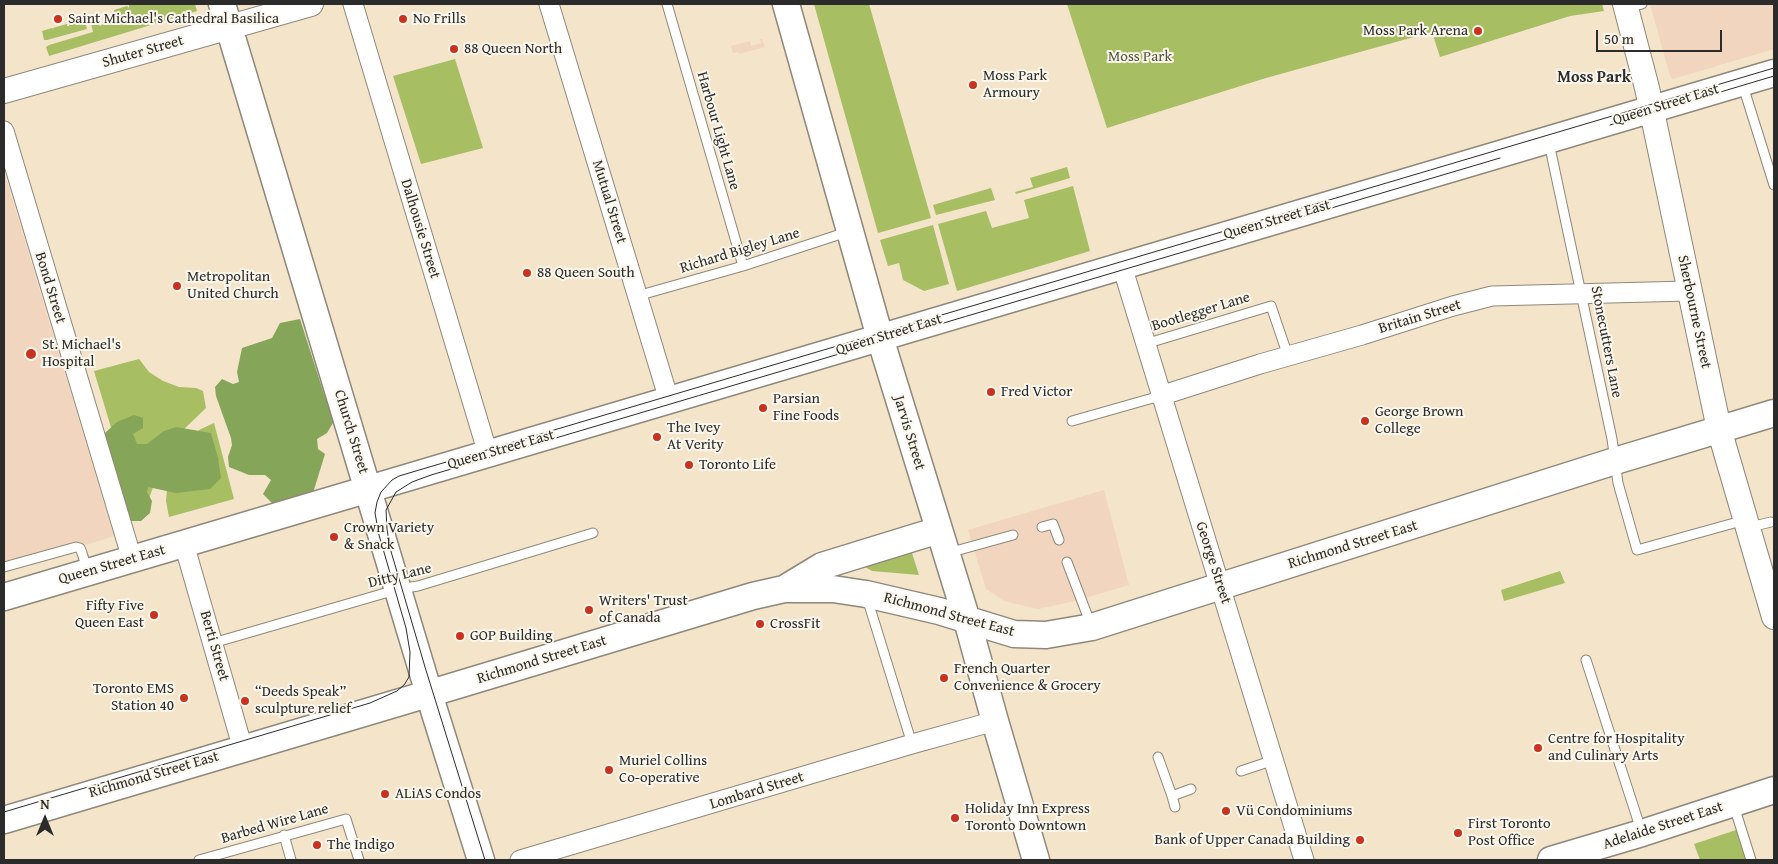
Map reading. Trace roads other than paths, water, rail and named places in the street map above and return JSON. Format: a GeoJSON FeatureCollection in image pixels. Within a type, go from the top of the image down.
{"type":"FeatureCollection","features":[{"type":"Feature","properties":{"kind":"main road","name":"Jarvis Street"},"geometry":{"type":"LineString","coordinates":[[786,4],[880,338],[967,620],[1036,860]]}},
{"type":"Feature","properties":{"kind":"main road","name":"Church Street"},"geometry":{"type":"LineString","coordinates":[[226,16],[399,588],[429,694],[481,860]]}},
{"type":"Feature","properties":{"kind":"main road","name":"Queen Street East"},"geometry":{"type":"LineString","coordinates":[[4,597],[1774,73]]}},
{"type":"Feature","properties":{"kind":"main road","name":"Richmond Street East"},"geometry":{"type":"LineString","coordinates":[[4,820],[753,596],[784,589],[832,589],[866,594],[909,603],[1014,634],[1046,635],[1092,627],[1615,461],[1774,413]]}},
{"type":"Feature","properties":{"kind":"main road"},"geometry":{"type":"LineString","coordinates":[[784,589],[822,566],[942,542]]}},
{"type":"Feature","properties":{"kind":"main road","name":"Adelaide Street East"},"geometry":{"type":"LineString","coordinates":[[1567,858],[1774,790]]}},
{"type":"Feature","properties":{"kind":"street","name":"Shuter Street"},"geometry":{"type":"LineString","coordinates":[[4,91],[226,16],[311,4]]}},
{"type":"Feature","properties":{"kind":"street","name":"Dalhousie Street"},"geometry":{"type":"LineString","coordinates":[[353,4],[488,454]]}},
{"type":"Feature","properties":{"kind":"street","name":"Mutual Street"},"geometry":{"type":"LineString","coordinates":[[549,4],[669,400]]}},
{"type":"Feature","properties":{"kind":"street","name":"Sherbourne Street"},"geometry":{"type":"LineString","coordinates":[[1631,5],[1651,109],[1719,429],[1774,618]]}},
{"type":"Feature","properties":{"kind":"street","name":"Bond Street"},"geometry":{"type":"LineString","coordinates":[[4,131],[132,559]]}},
{"type":"Feature","properties":{"kind":"street","name":"George Street"},"geometry":{"type":"LineString","coordinates":[[1122,266],[1144,344],[1304,860]]}},
{"type":"Feature","properties":{"kind":"street","name":"Britain Street"},"geometry":{"type":"LineString","coordinates":[[1160,396],[1453,306],[1492,296],[1689,291]]}},
{"type":"Feature","properties":{"kind":"street","name":"Berti Street"},"geometry":{"type":"LineString","coordinates":[[184,544],[243,749]]}},
{"type":"Feature","properties":{"kind":"street","name":"Lombard Street"},"geometry":{"type":"LineString","coordinates":[[520,860],[995,721]]}},
{"type":"Feature","properties":{"kind":"lane","name":"Harbour Light Lane"},"geometry":{"type":"LineString","coordinates":[[667,4],[744,266]]}},
{"type":"Feature","properties":{"kind":"lane"},"geometry":{"type":"LineString","coordinates":[[1742,83],[1774,185]]}},
{"type":"Feature","properties":{"kind":"lane","name":"Stonecutters Lane"},"geometry":{"type":"LineString","coordinates":[[1548,140],[1580,284],[1618,483],[1636,550],[1746,524]]}},
{"type":"Feature","properties":{"kind":"lane","name":"Richard Bigley Lane"},"geometry":{"type":"LineString","coordinates":[[637,296],[744,266],[850,231]]}},
{"type":"Feature","properties":{"kind":"lane","name":"Bootlegger Lane"},"geometry":{"type":"LineString","coordinates":[[1144,344],[1271,306],[1288,356]]}},
{"type":"Feature","properties":{"kind":"lane"},"geometry":{"type":"LineString","coordinates":[[1072,421],[1160,396]]}},
{"type":"Feature","properties":{"kind":"lane"},"geometry":{"type":"LineString","coordinates":[[1746,524],[1771,522]]}},
{"type":"Feature","properties":{"kind":"lane"},"geometry":{"type":"LineString","coordinates":[[1042,527],[1053,524],[1059,540]]}},
{"type":"Feature","properties":{"kind":"lane","name":"Ditty Lane"},"geometry":{"type":"LineString","coordinates":[[213,643],[399,588],[418,586],[592,533]]}},
{"type":"Feature","properties":{"kind":"lane"},"geometry":{"type":"LineString","coordinates":[[942,542],[1013,535]]}},
{"type":"Feature","properties":{"kind":"lane"},"geometry":{"type":"LineString","coordinates":[[4,567],[76,547],[80,548],[88,572]]}},
{"type":"Feature","properties":{"kind":"lane"},"geometry":{"type":"LineString","coordinates":[[1068,562],[1092,627]]}},
{"type":"Feature","properties":{"kind":"lane"},"geometry":{"type":"LineString","coordinates":[[866,594],[912,744]]}},
{"type":"Feature","properties":{"kind":"lane"},"geometry":{"type":"LineString","coordinates":[[1586,660],[1642,833]]}},
{"type":"Feature","properties":{"kind":"lane"},"geometry":{"type":"LineString","coordinates":[[1158,757],[1175,807]]}},
{"type":"Feature","properties":{"kind":"lane"},"geometry":{"type":"LineString","coordinates":[[1241,771],[1274,760]]}},
{"type":"Feature","properties":{"kind":"lane"},"geometry":{"type":"LineString","coordinates":[[1172,796],[1191,789]]}},
{"type":"Feature","properties":{"kind":"lane"},"geometry":{"type":"LineString","coordinates":[[1733,803],[1751,860]]}},
{"type":"Feature","properties":{"kind":"lane","name":"Barbed Wire Lane"},"geometry":{"type":"LineString","coordinates":[[199,860],[219,857],[284,835],[346,819],[359,860]]}},
{"type":"Feature","properties":{"kind":"lane"},"geometry":{"type":"LineString","coordinates":[[284,835],[291,860]]}},
{"type":"Feature","properties":{"kind":"tram line"},"geometry":{"type":"LineString","coordinates":[[4,812],[370,703],[397,691],[409,677],[410,652],[406,628],[379,535],[375,513],[381,492],[392,480],[399,476],[1774,68]]}},
{"type":"Feature","properties":{"kind":"tram line"},"geometry":{"type":"LineString","coordinates":[[1610,125],[1774,76]]}},
{"type":"Feature","properties":{"kind":"tram line"},"geometry":{"type":"LineString","coordinates":[[485,860],[390,548],[386,510],[396,492],[412,482],[431,475],[1500,158]]}},
{"type":"Feature","properties":{"kind":"place","name":"Saint Michael's Cathedral Basilica"},"geometry":{"type":"Point","coordinates":[58,19]}},
{"type":"Feature","properties":{"kind":"place","name":"No Frills"},"geometry":{"type":"Point","coordinates":[403,19]}},
{"type":"Feature","properties":{"kind":"place","name":"Moss Park Arena"},"geometry":{"type":"Point","coordinates":[1478,31]}},
{"type":"Feature","properties":{"kind":"place","name":"88 Queen North"},"geometry":{"type":"Point","coordinates":[454,49]}},
{"type":"Feature","properties":{"kind":"place","name":"Moss Park Armoury"},"geometry":{"type":"Point","coordinates":[973,85]}},
{"type":"Feature","properties":{"kind":"place","name":"88 Queen South"},"geometry":{"type":"Point","coordinates":[527,273]}},
{"type":"Feature","properties":{"kind":"place","name":"Metropolitan United Church"},"geometry":{"type":"Point","coordinates":[177,286]}},
{"type":"Feature","properties":{"kind":"place","name":"St. Michael's Hospital"},"geometry":{"type":"Point","coordinates":[31,354]}},
{"type":"Feature","properties":{"kind":"place","name":"Fred Victor"},"geometry":{"type":"Point","coordinates":[991,392]}},
{"type":"Feature","properties":{"kind":"place","name":"Parsian Fine Foods"},"geometry":{"type":"Point","coordinates":[763,408]}},
{"type":"Feature","properties":{"kind":"place","name":"George Brown College"},"geometry":{"type":"Point","coordinates":[1365,421]}},
{"type":"Feature","properties":{"kind":"place","name":"The Ivey At Verity"},"geometry":{"type":"Point","coordinates":[657,437]}},
{"type":"Feature","properties":{"kind":"place","name":"Toronto Life"},"geometry":{"type":"Point","coordinates":[689,465]}},
{"type":"Feature","properties":{"kind":"place","name":"Crown Variety & Snack"},"geometry":{"type":"Point","coordinates":[334,537]}},
{"type":"Feature","properties":{"kind":"place","name":"Writers' Trust of Canada"},"geometry":{"type":"Point","coordinates":[589,610]}},
{"type":"Feature","properties":{"kind":"place","name":"Fifty Five Queen East"},"geometry":{"type":"Point","coordinates":[154,615]}},
{"type":"Feature","properties":{"kind":"place","name":"CrossFit"},"geometry":{"type":"Point","coordinates":[760,624]}},
{"type":"Feature","properties":{"kind":"place","name":"GOP Building"},"geometry":{"type":"Point","coordinates":[460,636]}},
{"type":"Feature","properties":{"kind":"place","name":"French Quarter Convenience & Grocery"},"geometry":{"type":"Point","coordinates":[944,678]}},
{"type":"Feature","properties":{"kind":"place","name":"Toronto EMS Station 40"},"geometry":{"type":"Point","coordinates":[184,698]}},
{"type":"Feature","properties":{"kind":"place","name":"“Deeds Speak” sculpture relief"},"geometry":{"type":"Point","coordinates":[245,701]}},
{"type":"Feature","properties":{"kind":"place","name":"Centre for Hospitality and Culinary Arts"},"geometry":{"type":"Point","coordinates":[1538,748]}},
{"type":"Feature","properties":{"kind":"place","name":"Muriel Collins Co-operative"},"geometry":{"type":"Point","coordinates":[609,770]}},
{"type":"Feature","properties":{"kind":"place","name":"ALiAS Condos"},"geometry":{"type":"Point","coordinates":[385,794]}},
{"type":"Feature","properties":{"kind":"place","name":"Vü Condominiums"},"geometry":{"type":"Point","coordinates":[1226,811]}},
{"type":"Feature","properties":{"kind":"place","name":"Holiday Inn Express Toronto Downtown"},"geometry":{"type":"Point","coordinates":[955,818]}},
{"type":"Feature","properties":{"kind":"place","name":"First Toronto Post Office"},"geometry":{"type":"Point","coordinates":[1458,833]}},
{"type":"Feature","properties":{"kind":"place","name":"Bank of Upper Canada Building"},"geometry":{"type":"Point","coordinates":[1360,840]}},
{"type":"Feature","properties":{"kind":"place","name":"The Indigo"},"geometry":{"type":"Point","coordinates":[317,845]}},
{"type":"Feature","properties":{"kind":"district","name":"Moss Park"},"geometry":{"type":"Point","coordinates":[1594,78]}}]}
